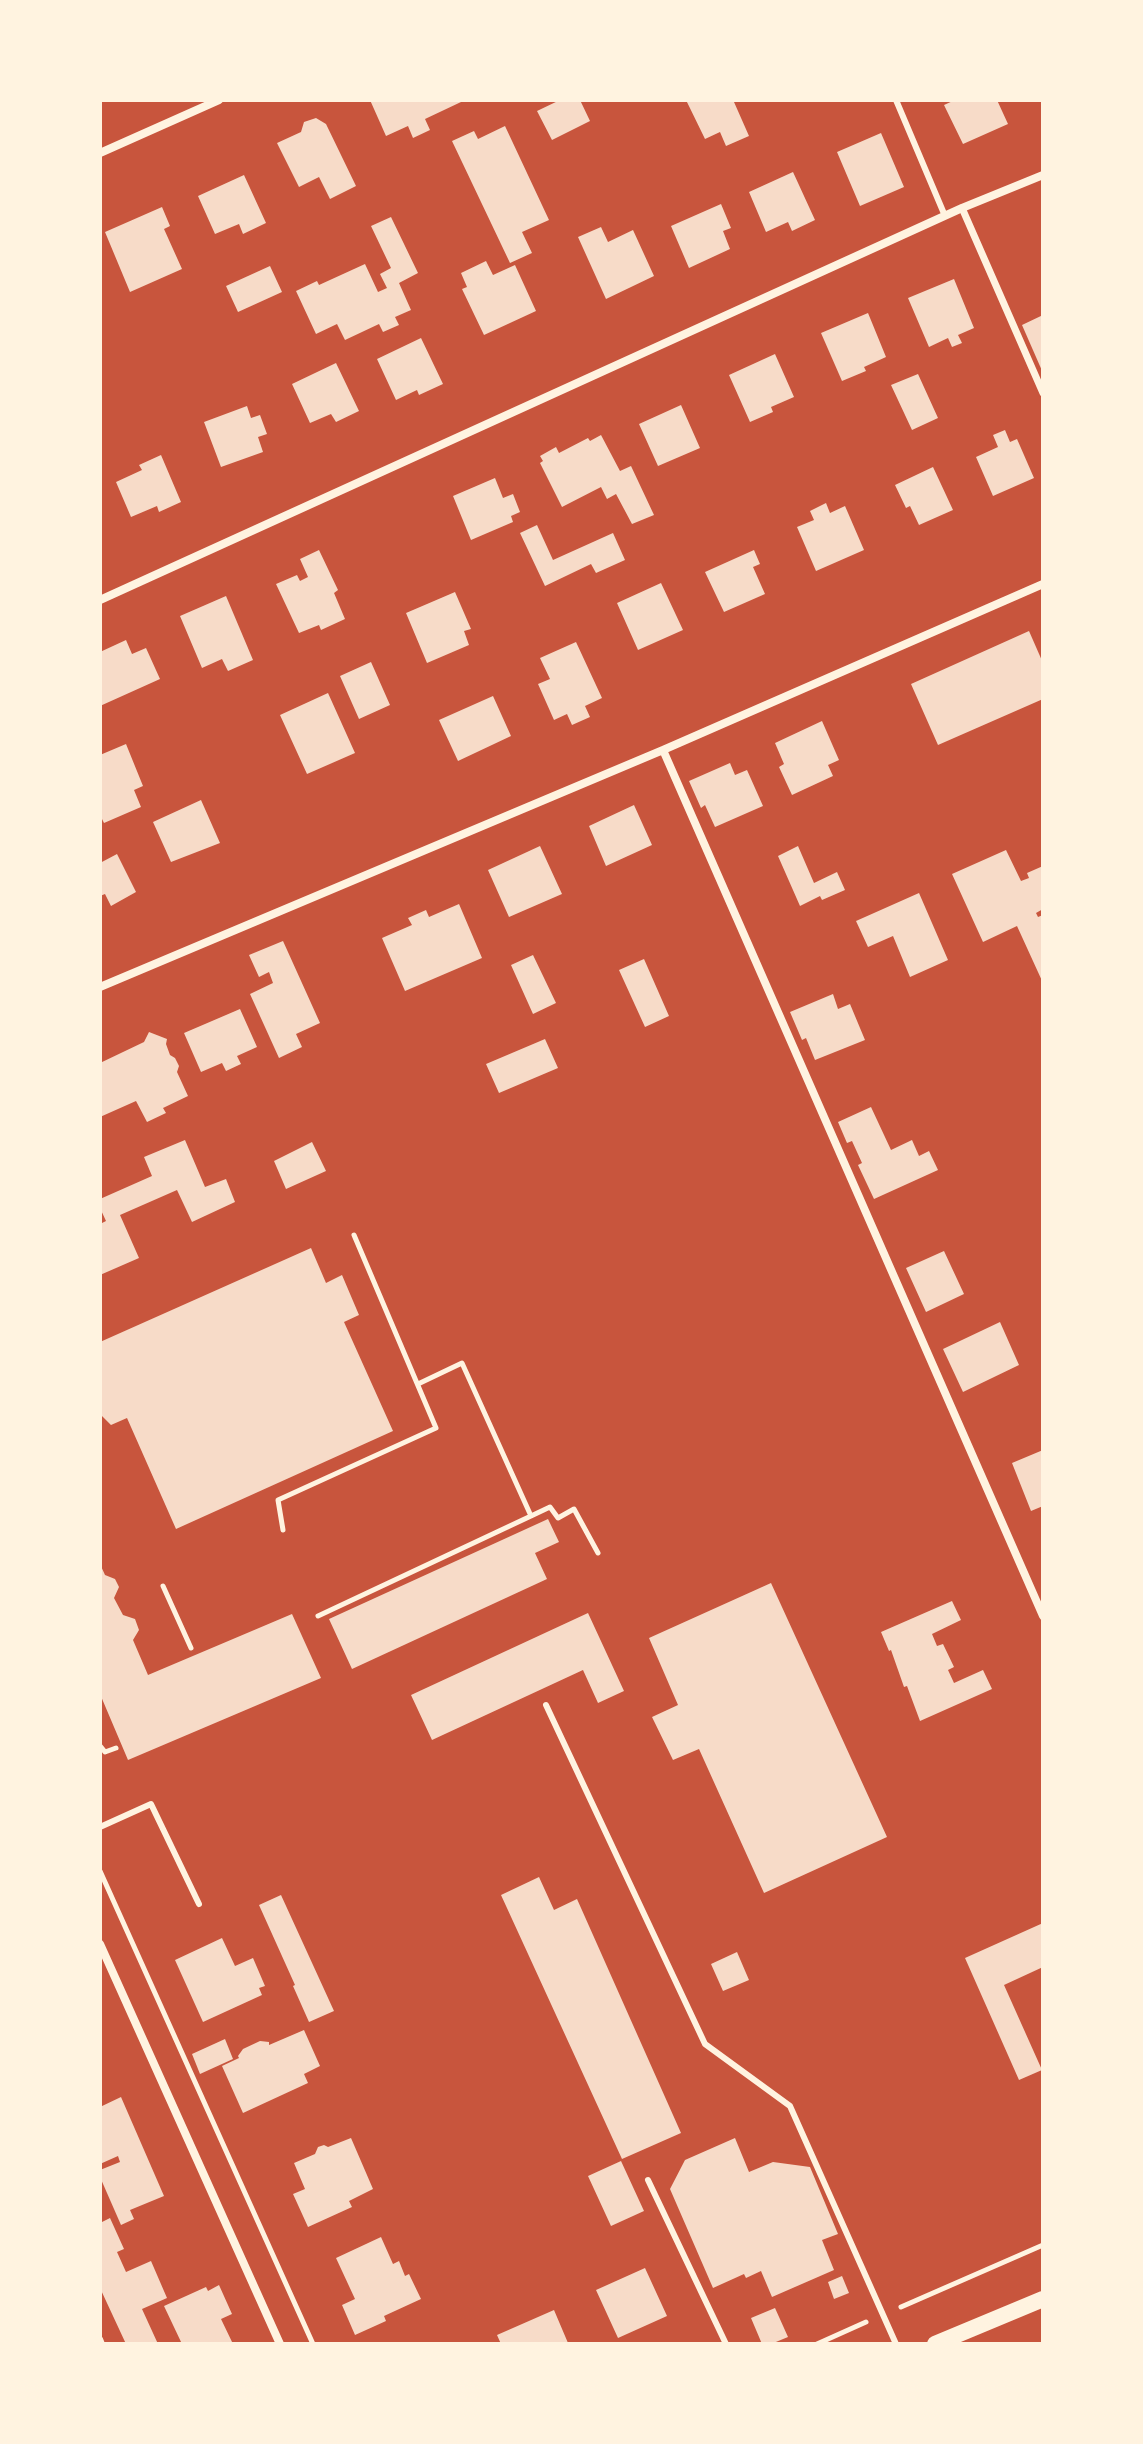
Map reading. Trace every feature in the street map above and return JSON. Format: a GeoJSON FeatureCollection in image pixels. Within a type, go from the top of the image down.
{"type":"FeatureCollection","features":[{"type":"Feature","properties":{"kind":"main road"},"geometry":{"type":"LineString","coordinates":[[935,2344],[1043,2299]]}},
{"type":"Feature","properties":{"kind":"street"},"geometry":{"type":"LineString","coordinates":[[100,153],[219,100]]}},
{"type":"Feature","properties":{"kind":"street"},"geometry":{"type":"LineString","coordinates":[[100,600],[962,208],[1043,175]]}},
{"type":"Feature","properties":{"kind":"street"},"geometry":{"type":"LineString","coordinates":[[962,208],[1043,393]]}},
{"type":"Feature","properties":{"kind":"street"},"geometry":{"type":"LineString","coordinates":[[100,987],[663,750],[1043,584]]}},
{"type":"Feature","properties":{"kind":"street"},"geometry":{"type":"LineString","coordinates":[[663,750],[1043,1616]]}},
{"type":"Feature","properties":{"kind":"street"},"geometry":{"type":"LineString","coordinates":[[100,1944],[280,2344]]}},
{"type":"Feature","properties":{"kind":"lane"},"geometry":{"type":"LineString","coordinates":[[896,100],[945,216]]}},
{"type":"Feature","properties":{"kind":"lane"},"geometry":{"type":"LineString","coordinates":[[546,1705],[705,2044],[790,2106],[896,2344]]}},
{"type":"Feature","properties":{"kind":"lane"},"geometry":{"type":"LineString","coordinates":[[100,1827],[151,1804],[199,1904]]}},
{"type":"Feature","properties":{"kind":"lane"},"geometry":{"type":"LineString","coordinates":[[648,2180],[726,2344]]}},
{"type":"Feature","properties":{"kind":"path"},"geometry":{"type":"LineString","coordinates":[[283,1530],[278,1500],[436,1428],[354,1235]]}},
{"type":"Feature","properties":{"kind":"path"},"geometry":{"type":"LineString","coordinates":[[418,1384],[462,1363],[531,1516]]}},
{"type":"Feature","properties":{"kind":"path"},"geometry":{"type":"LineString","coordinates":[[318,1616],[550,1507],[558,1518],[574,1509],[598,1553]]}},
{"type":"Feature","properties":{"kind":"path"},"geometry":{"type":"LineString","coordinates":[[163,1586],[191,1648]]}},
{"type":"Feature","properties":{"kind":"path"},"geometry":{"type":"LineString","coordinates":[[100,1746],[105,1752],[116,1748]]}},
{"type":"Feature","properties":{"kind":"path"},"geometry":{"type":"LineString","coordinates":[[100,1871],[313,2344]]}},
{"type":"Feature","properties":{"kind":"path"},"geometry":{"type":"LineString","coordinates":[[817,2344],[1043,2245]]}},
{"type":"Feature","properties":{"kind":"building"},"geometry":{"type":"Polygon","coordinates":[[[370,100],[461,102],[425,119],[430,130],[413,138],[408,126],[386,136],[370,100]]]}},
{"type":"Feature","properties":{"kind":"building"},"geometry":{"type":"Polygon","coordinates":[[[560,100],[580,100],[590,121],[552,140],[537,111],[560,100]]]}},
{"type":"Feature","properties":{"kind":"building"},"geometry":{"type":"Polygon","coordinates":[[[686,100],[739,100],[734,102],[749,136],[726,146],[720,132],[705,139],[686,100]]]}},
{"type":"Feature","properties":{"kind":"building"},"geometry":{"type":"Polygon","coordinates":[[[955,100],[997,100],[1008,124],[963,144],[944,105],[955,100]]]}},
{"type":"Feature","properties":{"kind":"building"},"geometry":{"type":"Polygon","coordinates":[[[316,118],[326,124],[356,186],[330,199],[319,177],[299,187],[277,143],[301,132],[304,122],[316,118]]]}},
{"type":"Feature","properties":{"kind":"building"},"geometry":{"type":"Polygon","coordinates":[[[505,126],[549,220],[522,232],[532,253],[510,263],[452,141],[474,131],[478,139],[505,126]]]}},
{"type":"Feature","properties":{"kind":"building"},"geometry":{"type":"Polygon","coordinates":[[[881,133],[904,187],[860,206],[837,152],[881,133]]]}},
{"type":"Feature","properties":{"kind":"building"},"geometry":{"type":"Polygon","coordinates":[[[793,172],[815,220],[792,231],[788,222],[766,232],[749,192],[793,172]]]}},
{"type":"Feature","properties":{"kind":"building"},"geometry":{"type":"Polygon","coordinates":[[[244,175],[266,223],[243,234],[239,224],[215,234],[198,196],[244,175]]]}},
{"type":"Feature","properties":{"kind":"building"},"geometry":{"type":"Polygon","coordinates":[[[721,204],[731,228],[723,231],[730,249],[689,268],[671,226],[721,204]]]}},
{"type":"Feature","properties":{"kind":"building"},"geometry":{"type":"Polygon","coordinates":[[[162,207],[170,226],[164,229],[182,269],[130,292],[105,232],[162,207]]]}},
{"type":"Feature","properties":{"kind":"building"},"geometry":{"type":"Polygon","coordinates":[[[391,217],[418,273],[399,283],[411,310],[395,317],[399,325],[383,332],[379,324],[345,340],[337,324],[316,334],[296,291],[317,281],[319,285],[365,264],[378,292],[387,288],[380,274],[391,268],[371,226],[391,217]]]}},
{"type":"Feature","properties":{"kind":"building"},"geometry":{"type":"Polygon","coordinates":[[[601,227],[608,242],[633,230],[654,276],[606,299],[578,237],[601,227]]]}},
{"type":"Feature","properties":{"kind":"building"},"geometry":{"type":"Polygon","coordinates":[[[486,261],[493,275],[515,265],[536,311],[484,335],[462,289],[467,287],[461,273],[486,261]]]}},
{"type":"Feature","properties":{"kind":"building"},"geometry":{"type":"Polygon","coordinates":[[[270,266],[282,292],[238,312],[226,286],[270,266]]]}},
{"type":"Feature","properties":{"kind":"building"},"geometry":{"type":"Polygon","coordinates":[[[954,279],[974,328],[958,335],[962,343],[952,347],[948,338],[929,347],[908,298],[954,279]]]}},
{"type":"Feature","properties":{"kind":"building"},"geometry":{"type":"Polygon","coordinates":[[[868,313],[886,357],[864,367],[866,371],[842,381],[821,333],[868,313]]]}},
{"type":"Feature","properties":{"kind":"building"},"geometry":{"type":"Polygon","coordinates":[[[1043,315],[1043,373],[1022,325],[1043,315]]]}},
{"type":"Feature","properties":{"kind":"building"},"geometry":{"type":"Polygon","coordinates":[[[421,338],[443,384],[419,395],[417,390],[396,400],[377,359],[421,338]]]}},
{"type":"Feature","properties":{"kind":"building"},"geometry":{"type":"Polygon","coordinates":[[[775,354],[794,397],[771,407],[773,412],[750,422],[729,375],[775,354]]]}},
{"type":"Feature","properties":{"kind":"building"},"geometry":{"type":"Polygon","coordinates":[[[336,363],[359,411],[336,422],[331,414],[310,423],[292,384],[336,363]]]}},
{"type":"Feature","properties":{"kind":"building"},"geometry":{"type":"Polygon","coordinates":[[[918,374],[938,418],[912,430],[891,385],[918,374]]]}},
{"type":"Feature","properties":{"kind":"building"},"geometry":{"type":"Polygon","coordinates":[[[681,405],[700,448],[658,466],[639,424],[681,405]]]}},
{"type":"Feature","properties":{"kind":"building"},"geometry":{"type":"Polygon","coordinates":[[[247,406],[251,418],[260,415],[267,434],[258,437],[263,452],[221,467],[204,422],[247,406]]]}},
{"type":"Feature","properties":{"kind":"building"},"geometry":{"type":"Polygon","coordinates":[[[1005,430],[1010,442],[1017,439],[1034,478],[993,496],[976,457],[998,447],[993,435],[1005,430]]]}},
{"type":"Feature","properties":{"kind":"building"},"geometry":{"type":"Polygon","coordinates":[[[601,435],[620,471],[631,466],[654,515],[632,524],[616,494],[607,499],[601,487],[562,507],[540,463],[543,461],[540,456],[556,447],[559,453],[601,435]]]}},
{"type":"Feature","properties":{"kind":"building"},"geometry":{"type":"Polygon","coordinates":[[[161,455],[181,502],[159,512],[157,506],[131,517],[116,482],[142,470],[139,465],[161,455]]]}},
{"type":"Feature","properties":{"kind":"building"},"geometry":{"type":"Polygon","coordinates":[[[933,467],[953,510],[919,525],[910,506],[906,508],[895,485],[933,467]]]}},
{"type":"Feature","properties":{"kind":"building"},"geometry":{"type":"Polygon","coordinates":[[[495,478],[503,498],[513,494],[520,512],[511,516],[513,522],[471,540],[453,496],[495,478]]]}},
{"type":"Feature","properties":{"kind":"building"},"geometry":{"type":"Polygon","coordinates":[[[826,503],[830,513],[845,506],[864,550],[816,571],[797,527],[814,520],[810,511],[826,503]]]}},
{"type":"Feature","properties":{"kind":"building"},"geometry":{"type":"Polygon","coordinates":[[[537,525],[553,560],[613,533],[625,560],[596,573],[591,564],[545,586],[520,533],[537,525]]]}},
{"type":"Feature","properties":{"kind":"building"},"geometry":{"type":"Polygon","coordinates":[[[319,550],[338,590],[334,593],[345,619],[321,630],[319,625],[299,633],[276,584],[297,575],[300,581],[308,577],[300,559],[319,550]]]}},
{"type":"Feature","properties":{"kind":"building"},"geometry":{"type":"Polygon","coordinates":[[[754,550],[760,564],[753,567],[765,594],[724,612],[705,572],[754,550]]]}},
{"type":"Feature","properties":{"kind":"building"},"geometry":{"type":"Polygon","coordinates":[[[661,583],[683,630],[638,650],[617,603],[661,583]]]}},
{"type":"Feature","properties":{"kind":"building"},"geometry":{"type":"Polygon","coordinates":[[[455,592],[471,629],[464,631],[469,645],[427,663],[406,613],[455,592]]]}},
{"type":"Feature","properties":{"kind":"building"},"geometry":{"type":"Polygon","coordinates":[[[226,596],[253,660],[228,671],[222,659],[202,668],[180,616],[226,596]]]}},
{"type":"Feature","properties":{"kind":"building"},"geometry":{"type":"Polygon","coordinates":[[[1029,631],[1043,663],[1043,699],[938,745],[911,684],[1029,631]]]}},
{"type":"Feature","properties":{"kind":"building"},"geometry":{"type":"Polygon","coordinates":[[[126,640],[132,654],[146,648],[160,679],[100,706],[100,652],[126,640]]]}},
{"type":"Feature","properties":{"kind":"building"},"geometry":{"type":"Polygon","coordinates":[[[576,642],[602,698],[585,706],[590,717],[572,725],[567,714],[554,720],[538,684],[550,679],[540,658],[576,642]]]}},
{"type":"Feature","properties":{"kind":"building"},"geometry":{"type":"Polygon","coordinates":[[[371,662],[390,705],[359,719],[340,676],[371,662]]]}},
{"type":"Feature","properties":{"kind":"building"},"geometry":{"type":"Polygon","coordinates":[[[328,693],[355,753],[307,774],[280,715],[328,693]]]}},
{"type":"Feature","properties":{"kind":"building"},"geometry":{"type":"Polygon","coordinates":[[[493,696],[511,736],[458,761],[439,720],[493,696]]]}},
{"type":"Feature","properties":{"kind":"building"},"geometry":{"type":"Polygon","coordinates":[[[822,721],[839,760],[828,765],[833,776],[792,795],[779,767],[784,764],[775,743],[822,721]]]}},
{"type":"Feature","properties":{"kind":"building"},"geometry":{"type":"Polygon","coordinates":[[[126,744],[143,786],[134,790],[141,807],[104,823],[100,815],[100,755],[126,744]]]}},
{"type":"Feature","properties":{"kind":"building"},"geometry":{"type":"Polygon","coordinates":[[[730,763],[735,775],[747,770],[763,806],[715,827],[705,805],[701,808],[689,781],[730,763]]]}},
{"type":"Feature","properties":{"kind":"building"},"geometry":{"type":"Polygon","coordinates":[[[201,800],[220,843],[171,862],[153,822],[201,800]]]}},
{"type":"Feature","properties":{"kind":"building"},"geometry":{"type":"Polygon","coordinates":[[[634,805],[652,845],[606,866],[589,826],[634,805]]]}},
{"type":"Feature","properties":{"kind":"building"},"geometry":{"type":"Polygon","coordinates":[[[540,846],[562,894],[509,917],[488,870],[540,846]]]}},
{"type":"Feature","properties":{"kind":"building"},"geometry":{"type":"Polygon","coordinates":[[[798,846],[814,883],[837,872],[845,890],[822,900],[820,896],[800,906],[778,856],[798,846]]]}},
{"type":"Feature","properties":{"kind":"building"},"geometry":{"type":"Polygon","coordinates":[[[1006,850],[1021,881],[1029,878],[1027,873],[1043,866],[1043,909],[1036,913],[1038,917],[1043,915],[1043,983],[1017,926],[983,942],[952,874],[1006,850]]]}},
{"type":"Feature","properties":{"kind":"building"},"geometry":{"type":"Polygon","coordinates":[[[117,854],[136,892],[111,906],[105,894],[100,896],[100,863],[117,854]]]}},
{"type":"Feature","properties":{"kind":"building"},"geometry":{"type":"Polygon","coordinates":[[[919,893],[948,960],[910,977],[893,936],[868,947],[856,921],[919,893]]]}},
{"type":"Feature","properties":{"kind":"building"},"geometry":{"type":"Polygon","coordinates":[[[459,904],[482,958],[405,991],[382,938],[412,925],[408,918],[426,910],[429,917],[459,904]]]}},
{"type":"Feature","properties":{"kind":"building"},"geometry":{"type":"Polygon","coordinates":[[[283,941],[320,1023],[296,1034],[302,1047],[279,1058],[250,994],[273,983],[269,972],[259,977],[249,955],[283,941]]]}},
{"type":"Feature","properties":{"kind":"building"},"geometry":{"type":"Polygon","coordinates":[[[533,955],[556,1003],[533,1014],[511,965],[533,955]]]}},
{"type":"Feature","properties":{"kind":"building"},"geometry":{"type":"Polygon","coordinates":[[[644,959],[669,1016],[645,1027],[619,970],[644,959]]]}},
{"type":"Feature","properties":{"kind":"building"},"geometry":{"type":"Polygon","coordinates":[[[833,994],[838,1009],[850,1004],[865,1040],[815,1060],[790,1012],[833,994]]]}},
{"type":"Feature","properties":{"kind":"building"},"geometry":{"type":"Polygon","coordinates":[[[240,1009],[257,1047],[237,1056],[241,1064],[226,1071],[222,1063],[201,1072],[184,1033],[240,1009]]]}},
{"type":"Feature","properties":{"kind":"building"},"geometry":{"type":"Polygon","coordinates":[[[149,1032],[167,1039],[170,1055],[179,1066],[177,1072],[188,1096],[163,1108],[166,1113],[147,1122],[136,1101],[100,1117],[100,1063],[144,1042],[149,1032]]]}},
{"type":"Feature","properties":{"kind":"building"},"geometry":{"type":"Polygon","coordinates":[[[545,1039],[558,1068],[499,1093],[486,1064],[545,1039]]]}},
{"type":"Feature","properties":{"kind":"building"},"geometry":{"type":"Polygon","coordinates":[[[871,1107],[891,1150],[912,1140],[919,1156],[929,1151],[938,1170],[874,1199],[858,1165],[862,1163],[852,1141],[847,1143],[838,1122],[871,1107]]]}},
{"type":"Feature","properties":{"kind":"building"},"geometry":{"type":"Polygon","coordinates":[[[185,1140],[205,1187],[226,1179],[235,1202],[192,1222],[177,1190],[120,1215],[139,1258],[100,1275],[100,1224],[106,1221],[100,1199],[152,1176],[144,1157],[185,1140]]]}},
{"type":"Feature","properties":{"kind":"building"},"geometry":{"type":"Polygon","coordinates":[[[312,1142],[326,1171],[286,1189],[274,1161],[312,1142]]]}},
{"type":"Feature","properties":{"kind":"building"},"geometry":{"type":"Polygon","coordinates":[[[311,1248],[326,1283],[342,1275],[359,1315],[344,1322],[393,1431],[176,1529],[127,1418],[111,1425],[100,1414],[100,1342],[311,1248]]]}},
{"type":"Feature","properties":{"kind":"building"},"geometry":{"type":"Polygon","coordinates":[[[944,1251],[964,1294],[926,1312],[906,1268],[944,1251]]]}},
{"type":"Feature","properties":{"kind":"building"},"geometry":{"type":"Polygon","coordinates":[[[1000,1322],[1019,1365],[963,1392],[943,1349],[1000,1322]]]}},
{"type":"Feature","properties":{"kind":"building"},"geometry":{"type":"Polygon","coordinates":[[[1043,1450],[1043,1506],[1031,1511],[1012,1463],[1043,1450]]]}},
{"type":"Feature","properties":{"kind":"building"},"geometry":{"type":"Polygon","coordinates":[[[548,1519],[559,1542],[535,1553],[547,1579],[352,1669],[329,1619],[548,1519]]]}},
{"type":"Feature","properties":{"kind":"building"},"geometry":{"type":"Polygon","coordinates":[[[100,1564],[105,1575],[115,1579],[119,1587],[114,1598],[123,1615],[135,1619],[139,1630],[133,1640],[148,1675],[292,1614],[321,1678],[128,1760],[100,1694],[100,1564]]]}},
{"type":"Feature","properties":{"kind":"building"},"geometry":{"type":"Polygon","coordinates":[[[771,1583],[887,1837],[764,1893],[699,1749],[673,1760],[652,1717],[678,1705],[649,1638],[771,1583]]]}},
{"type":"Feature","properties":{"kind":"building"},"geometry":{"type":"Polygon","coordinates":[[[952,1601],[961,1620],[932,1634],[937,1646],[943,1644],[954,1667],[948,1670],[954,1683],[983,1670],[992,1689],[920,1721],[881,1632],[952,1601]]]}},
{"type":"Feature","properties":{"kind":"building"},"geometry":{"type":"Polygon","coordinates":[[[588,1613],[624,1691],[598,1703],[583,1670],[432,1740],[411,1695],[588,1613]]]}},
{"type":"Feature","properties":{"kind":"building"},"geometry":{"type":"Polygon","coordinates":[[[539,1877],[554,1910],[577,1899],[681,2133],[622,2159],[501,1895],[539,1877]]]}},
{"type":"Feature","properties":{"kind":"building"},"geometry":{"type":"Polygon","coordinates":[[[281,1895],[334,2011],[309,2022],[259,1905],[281,1895]]]}},
{"type":"Feature","properties":{"kind":"building"},"geometry":{"type":"Polygon","coordinates":[[[1043,1923],[1043,1967],[1004,1985],[1042,2070],[1019,2080],[965,1958],[1043,1923]]]}},
{"type":"Feature","properties":{"kind":"building"},"geometry":{"type":"Polygon","coordinates":[[[222,1938],[235,1966],[253,1958],[265,1986],[259,1988],[262,1995],[203,2022],[175,1960],[222,1938]]]}},
{"type":"Feature","properties":{"kind":"building"},"geometry":{"type":"Polygon","coordinates":[[[737,1952],[749,1980],[723,1991],[711,1964],[737,1952]]]}},
{"type":"Feature","properties":{"kind":"building"},"geometry":{"type":"Polygon","coordinates":[[[304,2030],[320,2066],[304,2074],[308,2083],[243,2113],[222,2066],[239,2058],[243,2049],[260,2041],[269,2042],[269,2045],[304,2030]]]}},
{"type":"Feature","properties":{"kind":"building"},"geometry":{"type":"Polygon","coordinates":[[[225,2039],[233,2059],[200,2074],[192,2054],[225,2039]]]}},
{"type":"Feature","properties":{"kind":"building"},"geometry":{"type":"Polygon","coordinates":[[[121,2097],[164,2196],[130,2210],[134,2219],[121,2225],[100,2177],[100,2170],[120,2162],[118,2156],[100,2164],[100,2107],[121,2097]]]}},
{"type":"Feature","properties":{"kind":"building"},"geometry":{"type":"Polygon","coordinates":[[[351,2138],[373,2189],[349,2201],[352,2207],[308,2227],[293,2194],[305,2189],[294,2163],[315,2154],[318,2147],[328,2147],[351,2138]]]}},
{"type":"Feature","properties":{"kind":"building"},"geometry":{"type":"Polygon","coordinates":[[[735,2138],[749,2172],[773,2162],[810,2167],[838,2234],[822,2240],[834,2270],[772,2297],[761,2271],[746,2278],[744,2274],[713,2288],[670,2189],[685,2160],[735,2138]]]}},
{"type":"Feature","properties":{"kind":"building"},"geometry":{"type":"Polygon","coordinates":[[[621,2161],[644,2211],[611,2226],[588,2176],[621,2161]]]}},
{"type":"Feature","properties":{"kind":"building"},"geometry":{"type":"Polygon","coordinates":[[[110,2218],[124,2249],[117,2252],[126,2272],[151,2261],[167,2298],[142,2309],[158,2344],[126,2344],[100,2288],[100,2223],[110,2218]]]}},
{"type":"Feature","properties":{"kind":"building"},"geometry":{"type":"Polygon","coordinates":[[[381,2237],[393,2264],[399,2261],[421,2299],[384,2316],[386,2321],[355,2335],[342,2305],[355,2299],[336,2258],[381,2237]]]}},
{"type":"Feature","properties":{"kind":"building"},"geometry":{"type":"Polygon","coordinates":[[[645,2268],[667,2316],[618,2338],[596,2290],[645,2268]]]}},
{"type":"Feature","properties":{"kind":"building"},"geometry":{"type":"Polygon","coordinates":[[[842,2276],[849,2293],[834,2299],[828,2282],[842,2276]]]}},
{"type":"Feature","properties":{"kind":"building"},"geometry":{"type":"Polygon","coordinates":[[[219,2285],[232,2314],[221,2319],[233,2344],[182,2344],[164,2306],[206,2287],[208,2291],[219,2285]]]}},
{"type":"Feature","properties":{"kind":"building"},"geometry":{"type":"Polygon","coordinates":[[[775,2308],[788,2337],[762,2344],[751,2318],[775,2308]]]}},
{"type":"Feature","properties":{"kind":"building"},"geometry":{"type":"Polygon","coordinates":[[[554,2310],[568,2343],[501,2344],[497,2335],[554,2310]]]}}]}
